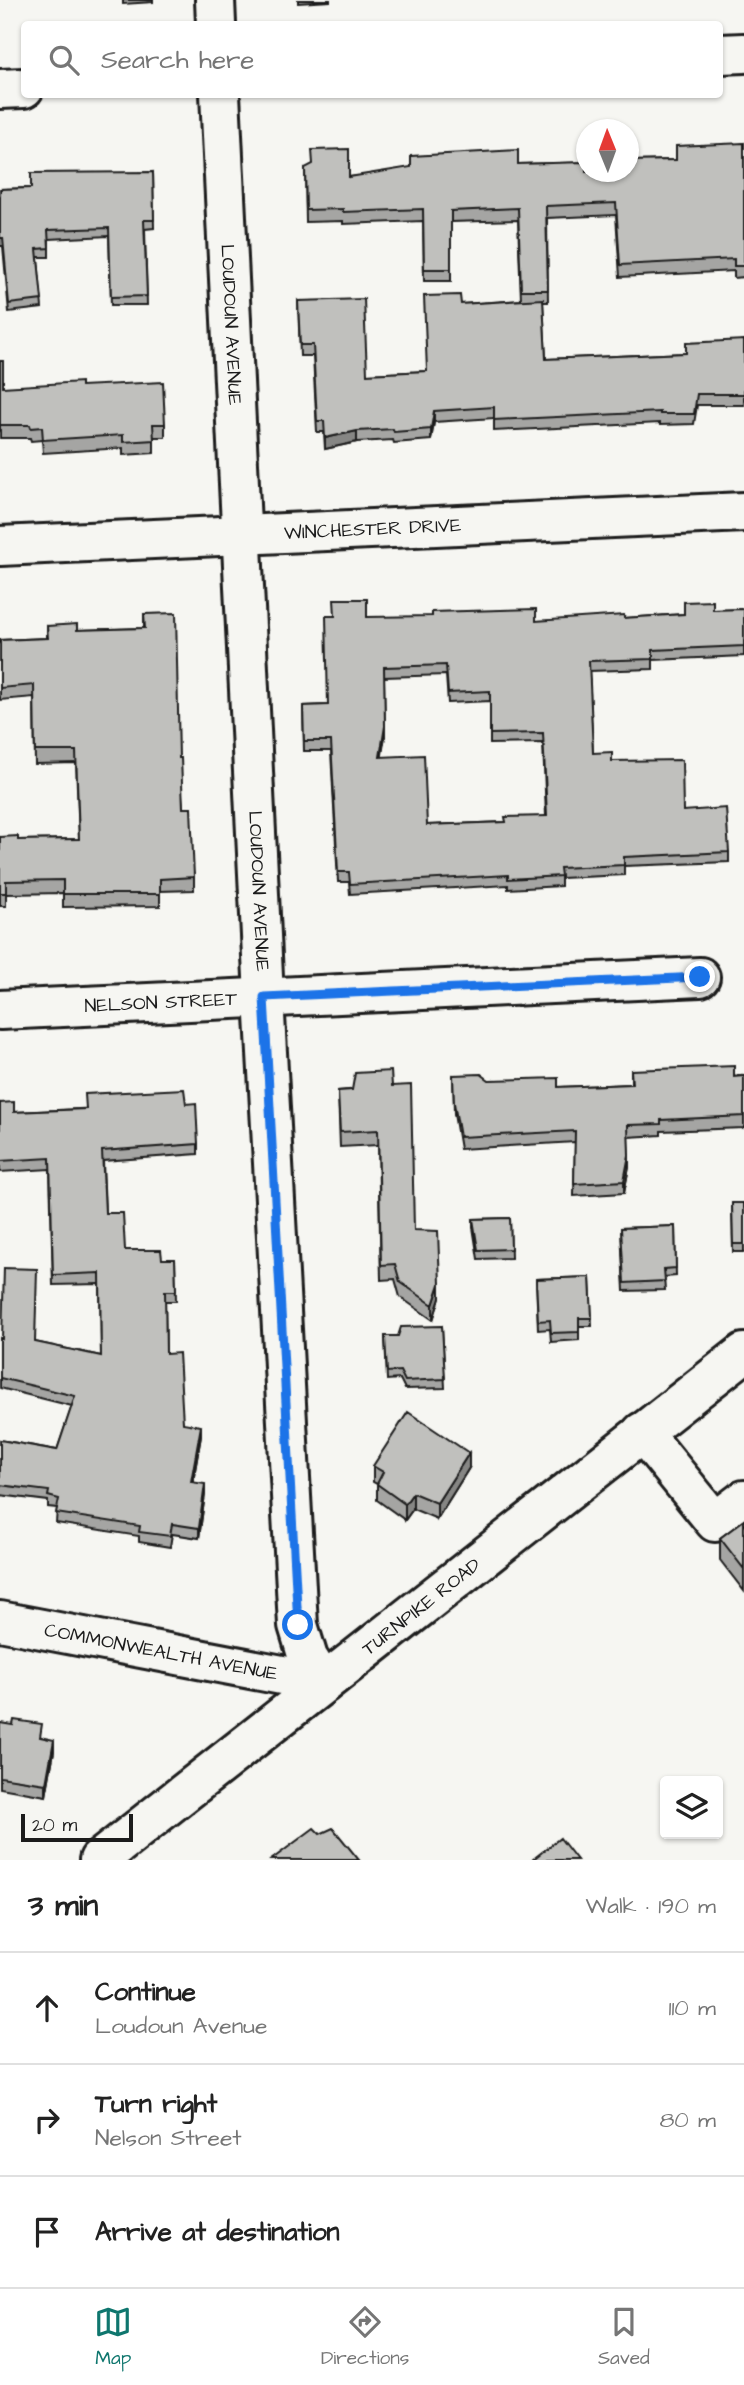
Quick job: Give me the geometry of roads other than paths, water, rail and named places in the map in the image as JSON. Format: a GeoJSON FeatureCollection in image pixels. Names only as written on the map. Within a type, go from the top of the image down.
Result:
{"type":"FeatureCollection","features":[{"type":"Feature","properties":{"kind":"street"},"geometry":{"type":"LineString","coordinates":[[215,0],[216,21]]}},
{"type":"Feature","properties":{"kind":"street"},"geometry":{"type":"LineString","coordinates":[[723,54],[744,53]]}},
{"type":"Feature","properties":{"kind":"street"},"geometry":{"type":"LineString","coordinates":[[0,89],[21,88]]}},
{"type":"Feature","properties":{"kind":"street","name":"LOUDOUN AVENUE"},"geometry":{"type":"LineString","coordinates":[[220,98],[298,1625],[308,1658],[324,1683]]}},
{"type":"Feature","properties":{"kind":"street","name":"WINCHESTER DRIVE"},"geometry":{"type":"LineString","coordinates":[[0,546],[744,512]]}},
{"type":"Feature","properties":{"kind":"street","name":"NELSON STREET"},"geometry":{"type":"LineString","coordinates":[[0,1010],[700,977]]}},
{"type":"Feature","properties":{"kind":"street","name":"TURNPIKE ROAD"},"geometry":{"type":"LineString","coordinates":[[99,1860],[642,1432],[740,1364]]}},
{"type":"Feature","properties":{"kind":"street"},"geometry":{"type":"LineString","coordinates":[[642,1432],[715,1521],[744,1500]]}},
{"type":"Feature","properties":{"kind":"street","name":"COMMONWEALTH AVENUE"},"geometry":{"type":"LineString","coordinates":[[0,1621],[324,1683]]}}]}
